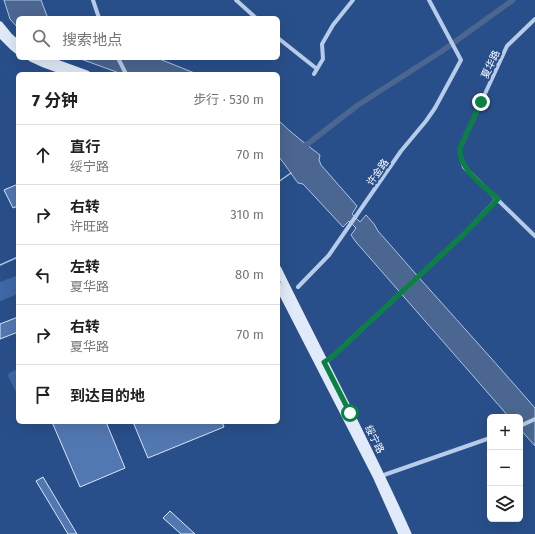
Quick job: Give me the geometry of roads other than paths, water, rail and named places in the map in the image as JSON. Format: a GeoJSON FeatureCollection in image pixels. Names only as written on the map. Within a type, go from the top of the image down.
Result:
{"type":"FeatureCollection","features":[{"type":"Feature","properties":{"kind":"main road"},"geometry":{"type":"LineString","coordinates":[[0,25],[4,36],[16,49]]}},
{"type":"Feature","properties":{"kind":"main road"},"geometry":{"type":"LineString","coordinates":[[4,36],[16,43]]}},
{"type":"Feature","properties":{"kind":"main road"},"geometry":{"type":"LineString","coordinates":[[35,60],[66,72]]}},
{"type":"Feature","properties":{"kind":"main road"},"geometry":{"type":"LineString","coordinates":[[48,60],[82,72]]}},
{"type":"Feature","properties":{"kind":"main road","name":"绥宁路"},"geometry":{"type":"LineString","coordinates":[[280,273],[321,364]]}},
{"type":"Feature","properties":{"kind":"main road","name":"绥宁路"},"geometry":{"type":"LineString","coordinates":[[280,289],[321,364],[408,534]]}},
{"type":"Feature","properties":{"kind":"main road","name":"绥宁路"},"geometry":{"type":"LineString","coordinates":[[379,477],[402,534]]}},
{"type":"Feature","properties":{"kind":"street"},"geometry":{"type":"LineString","coordinates":[[93,0],[98,16]]}},
{"type":"Feature","properties":{"kind":"street"},"geometry":{"type":"LineString","coordinates":[[236,0],[254,16]]}},
{"type":"Feature","properties":{"kind":"street"},"geometry":{"type":"LineString","coordinates":[[314,74],[323,59],[322,44],[333,25],[353,0]]}},
{"type":"Feature","properties":{"kind":"street","name":"许金路"},"geometry":{"type":"LineString","coordinates":[[298,287],[329,255],[401,151],[436,108],[461,60],[429,0]]}},
{"type":"Feature","properties":{"kind":"street","name":"夏华路"},"geometry":{"type":"LineString","coordinates":[[535,19],[507,46],[460,148],[460,154],[464,167],[535,236]]}},
{"type":"Feature","properties":{"kind":"street"},"geometry":{"type":"LineString","coordinates":[[280,40],[317,69]]}},
{"type":"Feature","properties":{"kind":"street"},"geometry":{"type":"LineString","coordinates":[[119,60],[125,72]]}},
{"type":"Feature","properties":{"kind":"street"},"geometry":{"type":"LineString","coordinates":[[321,364],[332,357],[465,233],[498,199]]}},
{"type":"Feature","properties":{"kind":"street"},"geometry":{"type":"LineString","coordinates":[[523,425],[535,419]]}},
{"type":"Feature","properties":{"kind":"street"},"geometry":{"type":"LineString","coordinates":[[379,477],[487,439]]}},
{"type":"Feature","properties":{"kind":"waterway"},"geometry":{"type":"LineString","coordinates":[[301,149],[358,105],[442,51],[513,0]]}},
{"type":"Feature","properties":{"kind":"waterway"},"geometry":{"type":"LineString","coordinates":[[280,181],[291,173]]}},
{"type":"Feature","properties":{"kind":"waterway"},"geometry":{"type":"LineString","coordinates":[[0,265],[16,258]]}}]}
